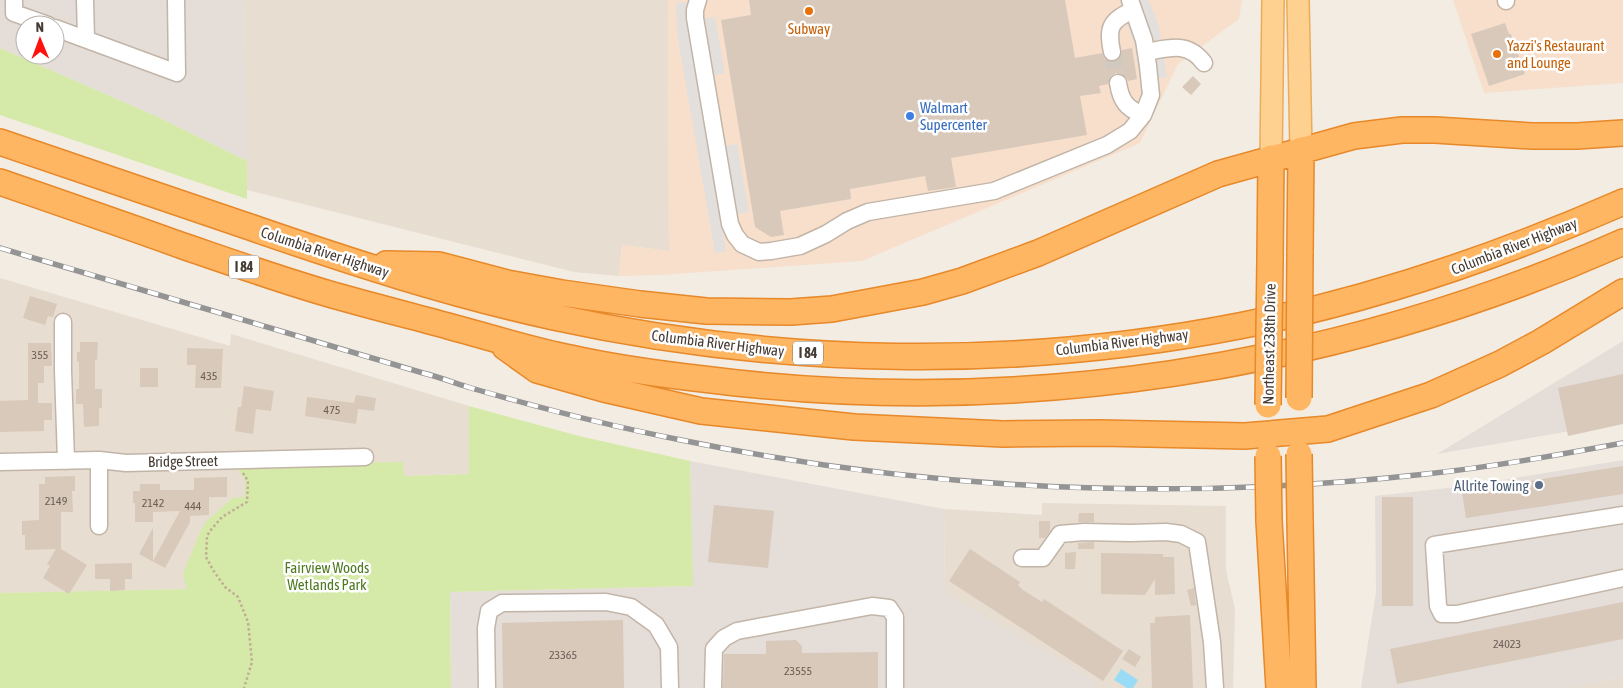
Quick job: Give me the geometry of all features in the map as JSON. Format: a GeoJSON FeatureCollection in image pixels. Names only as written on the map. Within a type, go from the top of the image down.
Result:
{"type":"FeatureCollection","features":[{"type":"Feature","properties":{"kind":"highway"},"geometry":{"type":"LineString","coordinates":[[353,263],[439,265],[507,283],[562,293],[706,311],[791,312],[832,309],[904,296],[962,281],[1038,253],[1218,174],[1354,136],[1402,130],[1435,130],[1532,136],[1623,133]]}},
{"type":"Feature","properties":{"kind":"highway","name":"Columbia River Highway"},"geometry":{"type":"LineString","coordinates":[[0,142],[353,263],[413,281],[551,317],[687,341],[793,352],[857,356],[949,356],[1072,350],[1146,341],[1240,326],[1319,308],[1385,290],[1474,262],[1526,243],[1623,202]]}},
{"type":"Feature","properties":{"kind":"highway","name":"Northeast 238th Drive"},"geometry":{"type":"LineString","coordinates":[[1301,150],[1299,443],[1304,688]]}},
{"type":"Feature","properties":{"kind":"highway","name":"Northeast 238th Drive"},"geometry":{"type":"LineString","coordinates":[[1271,158],[1268,405],[1269,521],[1279,688]]}},
{"type":"Feature","properties":{"kind":"highway","name":"I 84"},"geometry":{"type":"LineString","coordinates":[[0,182],[324,292],[569,358],[646,372],[784,388],[874,392],[964,393],[1055,388],[1204,369],[1316,347],[1408,322],[1450,308],[1522,283],[1623,242]]}},
{"type":"Feature","properties":{"kind":"highway"},"geometry":{"type":"LineString","coordinates":[[493,338],[537,370],[638,397],[701,411],[854,427],[1003,434],[1100,433],[1245,436],[1268,445],[1299,443],[1328,429],[1431,395],[1466,380],[1541,342],[1623,292]]}},
{"type":"Feature","properties":{"kind":"main road","name":"Northeast 238th Drive"},"geometry":{"type":"LineString","coordinates":[[1271,158],[1274,0]]}},
{"type":"Feature","properties":{"kind":"main road","name":"Northeast 238th Drive"},"geometry":{"type":"LineString","coordinates":[[1298,0],[1301,150]]}},
{"type":"Feature","properties":{"kind":"street"},"geometry":{"type":"LineString","coordinates":[[14,0],[14,13],[20,15]]}},
{"type":"Feature","properties":{"kind":"street"},"geometry":{"type":"LineString","coordinates":[[86,0],[86,39]]}},
{"type":"Feature","properties":{"kind":"street"},"geometry":{"type":"LineString","coordinates":[[65,32],[177,73],[176,0]]}},
{"type":"Feature","properties":{"kind":"street"},"geometry":{"type":"LineString","coordinates":[[698,0],[695,18],[730,224],[742,244],[759,252],[800,246],[868,212],[994,191],[1107,145],[1130,131],[1143,115],[1150,95],[1144,40],[1131,5],[1114,20],[1110,27],[1109,38],[1112,52]]}},
{"type":"Feature","properties":{"kind":"street"},"geometry":{"type":"LineString","coordinates":[[1146,52],[1178,48],[1187,49],[1198,55],[1204,63]]}},
{"type":"Feature","properties":{"kind":"street"},"geometry":{"type":"LineString","coordinates":[[1118,83],[1120,94],[1129,109],[1143,115]]}},
{"type":"Feature","properties":{"kind":"street"},"geometry":{"type":"LineString","coordinates":[[64,322],[63,371],[66,461]]}},
{"type":"Feature","properties":{"kind":"street","name":"Bridge Street"},"geometry":{"type":"LineString","coordinates":[[0,462],[99,460],[126,463],[365,457]]}},
{"type":"Feature","properties":{"kind":"street"},"geometry":{"type":"LineString","coordinates":[[99,460],[99,526]]}},
{"type":"Feature","properties":{"kind":"street"},"geometry":{"type":"LineString","coordinates":[[1623,515],[1434,545],[1438,606],[1442,614],[1456,614],[1623,578]]}},
{"type":"Feature","properties":{"kind":"street"},"geometry":{"type":"LineString","coordinates":[[1022,558],[1042,558],[1060,534],[1084,532],[1166,532],[1181,534],[1197,542],[1212,642],[1215,688]]}},
{"type":"Feature","properties":{"kind":"street"},"geometry":{"type":"LineString","coordinates":[[488,688],[486,628],[489,611],[502,603],[606,602],[631,607],[656,625],[669,647],[670,688]]}},
{"type":"Feature","properties":{"kind":"street"},"geometry":{"type":"LineString","coordinates":[[713,688],[714,649],[724,638],[737,631],[872,606],[882,606],[889,608],[894,617],[895,688]]}},
{"type":"Feature","properties":{"kind":"path"},"geometry":{"type":"LineString","coordinates":[[238,460],[248,481],[248,502],[222,516],[210,531],[206,557],[225,587],[238,597],[248,622],[252,662],[244,688]]}},
{"type":"Feature","properties":{"kind":"shaded area"},"geometry":{"type":"Polygon","coordinates":[[[0,0],[244,0],[247,161],[158,117],[39,65],[65,65],[65,15],[15,15],[15,55],[0,48],[0,0]]]}},
{"type":"Feature","properties":{"kind":"shaded area"},"geometry":{"type":"Polygon","coordinates":[[[244,0],[668,0],[669,251],[622,245],[619,276],[574,272],[247,190],[244,0]]]}},
{"type":"Feature","properties":{"kind":"shaded area"},"geometry":{"type":"Polygon","coordinates":[[[668,0],[1242,0],[1239,19],[1178,64],[1140,143],[862,261],[660,275],[619,276],[622,245],[669,251],[668,0]]]}},
{"type":"Feature","properties":{"kind":"shaded area"},"geometry":{"type":"Polygon","coordinates":[[[1120,0],[1149,0],[1159,27],[1167,77],[1140,81],[1135,47],[1120,0]]]}},
{"type":"Feature","properties":{"kind":"shaded area"},"geometry":{"type":"Polygon","coordinates":[[[1453,0],[1623,0],[1623,83],[1484,93],[1453,0]]]}},
{"type":"Feature","properties":{"kind":"shaded area"},"geometry":{"type":"Polygon","coordinates":[[[688,2],[689,21],[715,17],[725,73],[713,76],[725,146],[737,144],[749,212],[720,217],[726,251],[715,253],[677,34],[676,3],[688,2]]]}},
{"type":"Feature","properties":{"kind":"shaded area"},"geometry":{"type":"Polygon","coordinates":[[[0,278],[230,346],[231,334],[469,406],[469,474],[403,476],[403,463],[235,465],[245,480],[245,498],[232,498],[206,523],[200,532],[187,589],[0,593],[0,278]]]}},
{"type":"Feature","properties":{"kind":"shaded area"},"geometry":{"type":"Polygon","coordinates":[[[1623,341],[1623,422],[1437,454],[1623,341]]]}},
{"type":"Feature","properties":{"kind":"shaded area"},"geometry":{"type":"Polygon","coordinates":[[[1623,460],[1623,677],[1573,688],[1361,688],[1376,592],[1375,496],[1466,486],[1623,460]]]}},
{"type":"Feature","properties":{"kind":"shaded area"},"geometry":{"type":"Polygon","coordinates":[[[690,461],[944,509],[945,593],[1094,680],[1094,688],[451,688],[450,592],[692,586],[690,461]]]}},
{"type":"Feature","properties":{"kind":"shaded area"},"geometry":{"type":"Polygon","coordinates":[[[1042,503],[1226,506],[1226,570],[1235,609],[1233,688],[1094,688],[1094,680],[945,593],[944,509],[1042,515],[1042,503]]]}},
{"type":"Feature","properties":{"kind":"shaded area"},"geometry":{"type":"Polygon","coordinates":[[[1623,677],[1623,688],[1573,688],[1623,677]]]}},
{"type":"Feature","properties":{"kind":"green space"},"geometry":{"type":"Polygon","coordinates":[[[0,48],[15,55],[15,65],[39,65],[158,117],[247,161],[247,199],[0,115],[0,48]]]}},
{"type":"Feature","properties":{"kind":"green space","name":"Fairview Woods Wetlands Park"},"geometry":{"type":"Polygon","coordinates":[[[469,406],[579,436],[690,461],[693,586],[450,592],[451,688],[0,688],[0,593],[187,589],[183,574],[206,522],[232,498],[245,497],[245,480],[235,465],[403,462],[404,476],[469,474],[469,406]]]}},
{"type":"Feature","properties":{"kind":"water"},"geometry":{"type":"Polygon","coordinates":[[[1121,669],[1138,680],[1133,688],[1127,688],[1114,680],[1121,669]]]}},
{"type":"Feature","properties":{"kind":"building","name":"Walmart Supercenter"},"geometry":{"type":"Polygon","coordinates":[[[749,0],[1065,0],[1075,58],[1102,53],[1105,59],[1113,62],[1119,59],[1122,50],[1132,48],[1137,79],[1128,81],[1122,74],[1116,73],[1111,76],[1108,84],[1099,86],[1101,93],[1080,96],[1087,135],[951,158],[956,187],[928,191],[925,176],[850,189],[851,199],[780,211],[784,235],[771,237],[755,227],[721,20],[751,15],[749,0]]]}},
{"type":"Feature","properties":{"kind":"building","name":"Yazzi's Restaurant and Lounge"},"geometry":{"type":"Polygon","coordinates":[[[1505,23],[1509,34],[1511,34],[1525,74],[1489,86],[1471,34],[1505,23]]]}},
{"type":"Feature","properties":{"kind":"building"},"geometry":{"type":"Polygon","coordinates":[[[1193,76],[1201,84],[1191,95],[1182,87],[1193,76]]]}},
{"type":"Feature","properties":{"kind":"building"},"geometry":{"type":"Polygon","coordinates":[[[30,296],[57,304],[53,317],[48,316],[45,325],[23,318],[30,296]]]}},
{"type":"Feature","properties":{"kind":"building"},"geometry":{"type":"Polygon","coordinates":[[[80,342],[98,342],[97,360],[95,360],[95,389],[102,389],[102,408],[99,408],[99,426],[84,427],[83,404],[76,404],[76,389],[79,389],[77,352],[80,352],[80,342]]]}},
{"type":"Feature","properties":{"kind":"building"},"geometry":{"type":"Polygon","coordinates":[[[28,343],[51,343],[52,366],[44,366],[44,383],[38,383],[38,403],[52,403],[52,420],[44,420],[44,431],[0,432],[0,401],[28,400],[28,343]]]}},
{"type":"Feature","properties":{"kind":"building"},"geometry":{"type":"Polygon","coordinates":[[[187,348],[223,349],[221,388],[195,388],[196,365],[187,365],[187,348]]]}},
{"type":"Feature","properties":{"kind":"building"},"geometry":{"type":"Polygon","coordinates":[[[140,368],[158,368],[158,387],[140,387],[140,368]]]}},
{"type":"Feature","properties":{"kind":"building"},"geometry":{"type":"Polygon","coordinates":[[[1623,374],[1623,424],[1568,436],[1558,388],[1623,374]]]}},
{"type":"Feature","properties":{"kind":"building"},"geometry":{"type":"Polygon","coordinates":[[[244,386],[274,391],[271,411],[256,409],[253,434],[235,431],[238,407],[241,407],[244,386]]]}},
{"type":"Feature","properties":{"kind":"building"},"geometry":{"type":"Polygon","coordinates":[[[356,395],[376,398],[374,411],[358,409],[356,424],[305,416],[307,397],[354,403],[356,395]]]}},
{"type":"Feature","properties":{"kind":"building"},"geometry":{"type":"Polygon","coordinates":[[[1623,466],[1623,494],[1466,518],[1462,492],[1623,466]]]}},
{"type":"Feature","properties":{"kind":"building"},"geometry":{"type":"Polygon","coordinates":[[[75,476],[75,491],[72,491],[73,512],[61,512],[61,549],[87,565],[69,594],[43,578],[50,566],[47,564],[56,549],[25,550],[25,535],[22,535],[22,521],[39,520],[39,484],[45,484],[45,477],[75,476]]]}},
{"type":"Feature","properties":{"kind":"building"},"geometry":{"type":"Polygon","coordinates":[[[227,477],[227,497],[209,497],[209,515],[190,516],[190,522],[165,568],[139,554],[153,528],[153,561],[180,511],[153,512],[153,522],[135,522],[133,491],[140,491],[140,484],[160,484],[160,490],[194,490],[194,478],[227,477]]]}},
{"type":"Feature","properties":{"kind":"building"},"geometry":{"type":"Polygon","coordinates":[[[1382,497],[1413,497],[1413,606],[1382,606],[1382,497]]]}},
{"type":"Feature","properties":{"kind":"building"},"geometry":{"type":"Polygon","coordinates":[[[714,505],[774,511],[768,568],[708,562],[714,505]]]}},
{"type":"Feature","properties":{"kind":"building"},"geometry":{"type":"Polygon","coordinates":[[[1079,513],[1094,513],[1094,522],[1078,522],[1079,513]]]}},
{"type":"Feature","properties":{"kind":"building"},"geometry":{"type":"Polygon","coordinates":[[[1039,521],[1050,521],[1050,531],[1045,538],[1039,538],[1039,521]]]}},
{"type":"Feature","properties":{"kind":"building"},"geometry":{"type":"Polygon","coordinates":[[[1094,542],[1094,549],[1078,549],[1078,543],[1094,542]]]}},
{"type":"Feature","properties":{"kind":"building"},"geometry":{"type":"Polygon","coordinates":[[[970,549],[1020,582],[1018,585],[1023,590],[1042,602],[1044,599],[1123,651],[1103,681],[949,581],[970,549]]]}},
{"type":"Feature","properties":{"kind":"building"},"geometry":{"type":"Polygon","coordinates":[[[1076,552],[1075,569],[1065,569],[1065,553],[1076,552]]]}},
{"type":"Feature","properties":{"kind":"building"},"geometry":{"type":"Polygon","coordinates":[[[1101,553],[1163,554],[1163,557],[1174,557],[1175,594],[1155,595],[1155,579],[1145,595],[1101,594],[1101,553]]]}},
{"type":"Feature","properties":{"kind":"building"},"geometry":{"type":"Polygon","coordinates":[[[132,563],[132,579],[125,579],[125,590],[110,591],[110,579],[95,579],[95,564],[132,563]]]}},
{"type":"Feature","properties":{"kind":"building"},"geometry":{"type":"Polygon","coordinates":[[[1194,588],[1196,605],[1191,606],[1187,590],[1194,588]]]}},
{"type":"Feature","properties":{"kind":"building"},"geometry":{"type":"Polygon","coordinates":[[[1623,602],[1623,639],[1397,684],[1390,649],[1623,602]]]}},
{"type":"Feature","properties":{"kind":"building"},"geometry":{"type":"Polygon","coordinates":[[[1190,615],[1193,688],[1152,688],[1150,623],[1155,623],[1155,617],[1190,615]]]}},
{"type":"Feature","properties":{"kind":"building"},"geometry":{"type":"Polygon","coordinates":[[[623,620],[624,688],[503,688],[502,623],[623,620]]]}},
{"type":"Feature","properties":{"kind":"building"},"geometry":{"type":"Polygon","coordinates":[[[796,640],[802,646],[802,653],[878,652],[878,688],[723,688],[724,654],[766,654],[766,641],[796,640]]]}},
{"type":"Feature","properties":{"kind":"building"},"geometry":{"type":"Polygon","coordinates":[[[1129,649],[1141,657],[1135,667],[1122,659],[1129,649]]]}},
{"type":"Feature","properties":{"kind":"tunnel"},"geometry":{"type":"LineString","coordinates":[[1112,52],[1118,83]]}},
{"type":"Feature","properties":{"kind":"railway"},"geometry":{"type":"LineString","coordinates":[[0,248],[549,410],[681,440],[867,471],[959,481],[1052,487],[1238,488],[1332,483],[1426,474],[1525,460],[1623,443]]}},
{"type":"Feature","properties":{"kind":"place","name":"Subway"},"geometry":{"type":"Point","coordinates":[809,11]}},
{"type":"Feature","properties":{"kind":"place","name":"Yazzi's Restaurant and Lounge"},"geometry":{"type":"Point","coordinates":[1497,54]}},
{"type":"Feature","properties":{"kind":"place","name":"Walmart Supercenter"},"geometry":{"type":"Point","coordinates":[910,116]}},
{"type":"Feature","properties":{"kind":"place","name":"Allrite Towing"},"geometry":{"type":"Point","coordinates":[1539,485]}}]}
